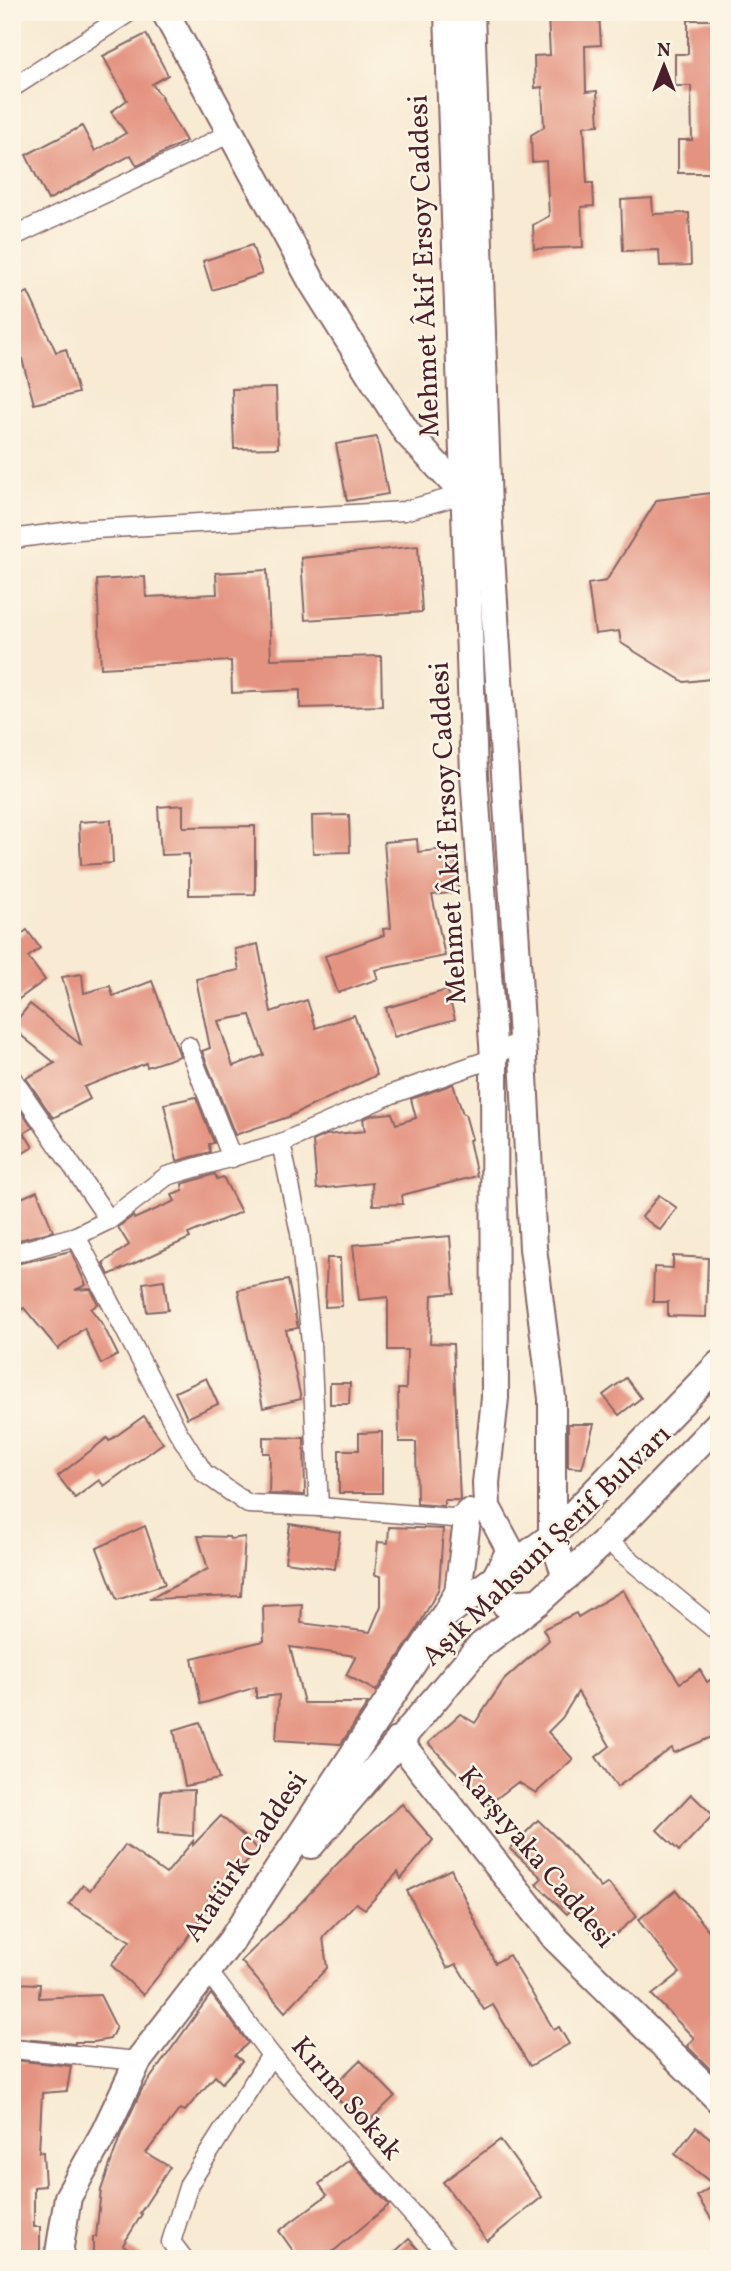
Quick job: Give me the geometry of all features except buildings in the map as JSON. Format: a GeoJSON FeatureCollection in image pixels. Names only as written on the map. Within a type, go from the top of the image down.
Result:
{"type":"FeatureCollection","features":[{"type":"Feature","properties":{"kind":"main road"},"geometry":{"type":"LineString","coordinates":[[165,12],[312,282],[407,433],[464,494]]}},
{"type":"Feature","properties":{"kind":"main road","name":"Mehmet Âkif Ersoy Caddesi"},"geometry":{"type":"LineString","coordinates":[[448,12],[474,775],[494,1058],[495,1398],[486,1483],[478,1510],[510,1550],[493,1582]]}},
{"type":"Feature","properties":{"kind":"main road","name":"Mehmet Âkif Ersoy Caddesi"},"geometry":{"type":"LineString","coordinates":[[471,12],[488,508],[533,1248],[552,1398],[552,1536],[566,1577]]}},
{"type":"Feature","properties":{"kind":"main road","name":"Aşık Mahsuni Şerif Bulvarı"},"geometry":{"type":"LineString","coordinates":[[552,1536],[719,1364]]}},
{"type":"Feature","properties":{"kind":"main road","name":"Aşık Mahsuni Şerif Bulvarı"},"geometry":{"type":"LineString","coordinates":[[231,1941],[479,1647],[538,1602],[606,1540],[719,1423]]}},
{"type":"Feature","properties":{"kind":"main road"},"geometry":{"type":"LineString","coordinates":[[444,1616],[458,1592],[478,1510]]}},
{"type":"Feature","properties":{"kind":"main road","name":"Atatürk Caddesi"},"geometry":{"type":"LineString","coordinates":[[58,2259],[68,2197],[105,2131],[138,2061],[231,1941],[444,1616],[552,1536]]}},
{"type":"Feature","properties":{"kind":"main road"},"geometry":{"type":"LineString","coordinates":[[493,1582],[505,1604],[538,1602]]}},
{"type":"Feature","properties":{"kind":"main road","name":"Karşıyaka Caddesi"},"geometry":{"type":"LineString","coordinates":[[398,1740],[555,1938],[719,2100]]}},
{"type":"Feature","properties":{"kind":"street"},"geometry":{"type":"LineString","coordinates":[[12,88],[130,12]]}},
{"type":"Feature","properties":{"kind":"street"},"geometry":{"type":"LineString","coordinates":[[12,237],[231,132]]}},
{"type":"Feature","properties":{"kind":"street"},"geometry":{"type":"LineString","coordinates":[[12,539],[78,530],[404,512],[464,494]]}},
{"type":"Feature","properties":{"kind":"street"},"geometry":{"type":"LineString","coordinates":[[12,1254],[76,1236],[109,1220],[167,1176],[281,1143],[392,1094],[494,1058],[522,1038]]}},
{"type":"Feature","properties":{"kind":"street"},"geometry":{"type":"LineString","coordinates":[[188,1046],[232,1158]]}},
{"type":"Feature","properties":{"kind":"street"},"geometry":{"type":"LineString","coordinates":[[12,1078],[109,1220]]}},
{"type":"Feature","properties":{"kind":"street"},"geometry":{"type":"LineString","coordinates":[[281,1143],[301,1246],[311,1343],[318,1507]]}},
{"type":"Feature","properties":{"kind":"street"},"geometry":{"type":"LineString","coordinates":[[76,1236],[178,1432],[204,1473],[248,1504],[452,1518],[478,1510]]}},
{"type":"Feature","properties":{"kind":"street"},"geometry":{"type":"LineString","coordinates":[[606,1540],[719,1633]]}},
{"type":"Feature","properties":{"kind":"street","name":"Kırım Sokak"},"geometry":{"type":"LineString","coordinates":[[207,1970],[271,2054],[452,2259]]}},
{"type":"Feature","properties":{"kind":"street"},"geometry":{"type":"LineString","coordinates":[[12,2049],[138,2061]]}},
{"type":"Feature","properties":{"kind":"street"},"geometry":{"type":"LineString","coordinates":[[184,2259],[171,2242],[189,2185],[271,2054]]}}]}
